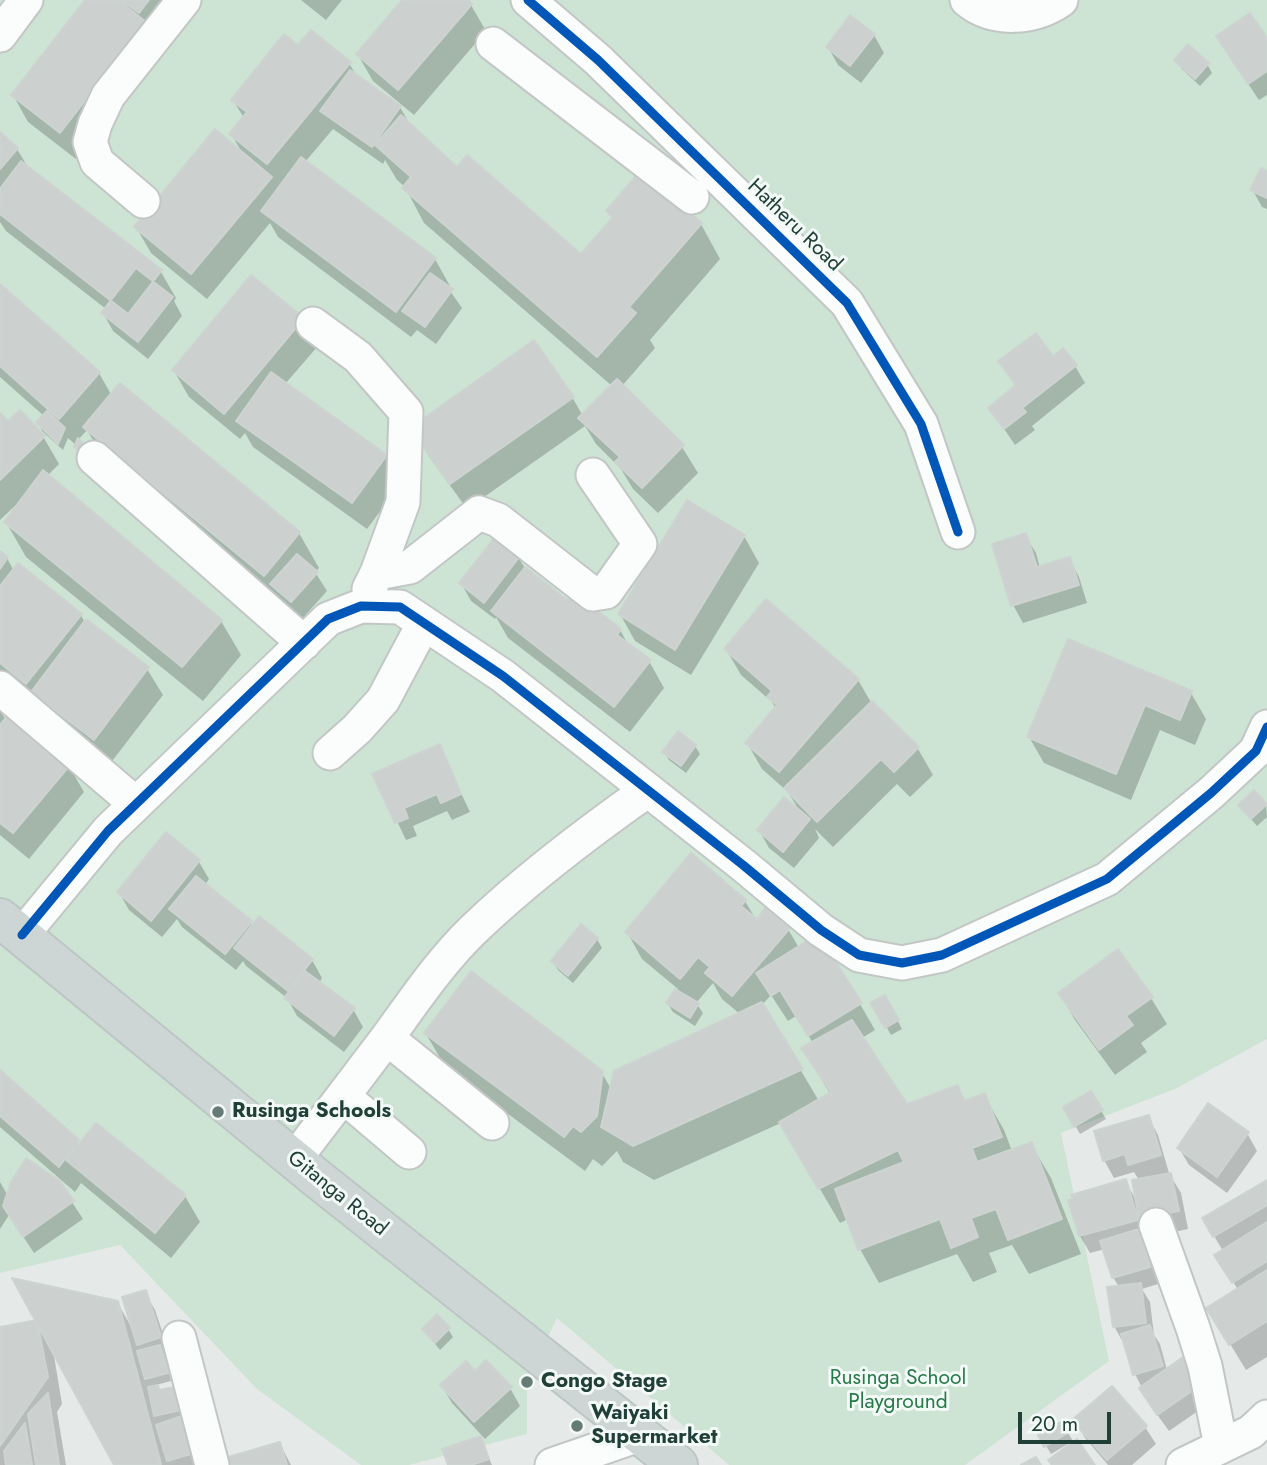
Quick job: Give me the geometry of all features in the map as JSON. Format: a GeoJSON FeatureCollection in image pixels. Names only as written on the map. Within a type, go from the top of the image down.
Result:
{"type":"FeatureCollection","features":[{"type":"Feature","properties":{"kind":"main road","name":"Gitanga Road"},"geometry":{"type":"LineString","coordinates":[[11,926],[294,1160],[678,1465]]}},
{"type":"Feature","properties":{"kind":"street"},"geometry":{"type":"LineString","coordinates":[[0,35],[26,0]]}},
{"type":"Feature","properties":{"kind":"street"},"geometry":{"type":"LineString","coordinates":[[143,201],[97,162],[90,142],[108,96],[184,0]]}},
{"type":"Feature","properties":{"kind":"street","name":"Hatheru Road"},"geometry":{"type":"LineString","coordinates":[[528,0],[598,60],[847,303],[921,424],[958,532]]}},
{"type":"Feature","properties":{"kind":"street"},"geometry":{"type":"LineString","coordinates":[[967,0],[974,6],[1006,17],[1054,5],[1061,0]]}},
{"type":"Feature","properties":{"kind":"street"},"geometry":{"type":"LineString","coordinates":[[493,44],[692,197]]}},
{"type":"Feature","properties":{"kind":"street"},"geometry":{"type":"LineString","coordinates":[[570,102],[598,60]]}},
{"type":"Feature","properties":{"kind":"street"},"geometry":{"type":"LineString","coordinates":[[313,324],[358,357],[406,412],[403,502],[377,573],[361,606]]}},
{"type":"Feature","properties":{"kind":"street"},"geometry":{"type":"LineString","coordinates":[[94,458],[304,643]]}},
{"type":"Feature","properties":{"kind":"street"},"geometry":{"type":"LineString","coordinates":[[377,573],[410,567],[479,513],[498,520],[593,594],[606,592],[640,544],[593,475]]}},
{"type":"Feature","properties":{"kind":"street"},"geometry":{"type":"LineString","coordinates":[[11,926],[328,619],[361,606],[400,607],[503,676],[830,936],[859,956],[902,964],[942,955],[1107,879],[1211,793],[1256,751],[1267,727]]}},
{"type":"Feature","properties":{"kind":"street"},"geometry":{"type":"LineString","coordinates":[[330,753],[357,729],[383,700],[424,623]]}},
{"type":"Feature","properties":{"kind":"street"},"geometry":{"type":"LineString","coordinates":[[0,688],[136,804]]}},
{"type":"Feature","properties":{"kind":"street"},"geometry":{"type":"LineString","coordinates":[[294,1160],[439,967],[473,930],[580,837],[648,790]]}},
{"type":"Feature","properties":{"kind":"street"},"geometry":{"type":"LineString","coordinates":[[387,1038],[492,1123]]}},
{"type":"Feature","properties":{"kind":"street"},"geometry":{"type":"LineString","coordinates":[[343,1096],[409,1152]]}},
{"type":"Feature","properties":{"kind":"street"},"geometry":{"type":"LineString","coordinates":[[1156,1225],[1205,1366],[1221,1446]]}},
{"type":"Feature","properties":{"kind":"street"},"geometry":{"type":"LineString","coordinates":[[179,1338],[212,1465]]}},
{"type":"Feature","properties":{"kind":"street"},"geometry":{"type":"LineString","coordinates":[[1183,1465],[1251,1432],[1267,1417]]}},
{"type":"Feature","properties":{"kind":"street"},"geometry":{"type":"LineString","coordinates":[[552,1465],[639,1435]]}},
{"type":"Feature","properties":{"kind":"green space","name":"Rusinga School Playground"},"geometry":{"type":"Polygon","coordinates":[[[0,0],[1267,0],[1267,1039],[1175,1089],[1061,1133],[1109,1361],[965,1465],[729,1465],[557,1318],[527,1382],[527,1434],[409,1465],[361,1465],[257,1389],[120,1245],[0,1273],[0,0]]]}},
{"type":"Feature","properties":{"kind":"building"},"geometry":{"type":"Polygon","coordinates":[[[85,0],[118,0],[146,22],[60,133],[11,95],[85,0]]]}},
{"type":"Feature","properties":{"kind":"building"},"geometry":{"type":"Polygon","coordinates":[[[121,0],[149,0],[139,13],[121,0]]]}},
{"type":"Feature","properties":{"kind":"building"},"geometry":{"type":"Polygon","coordinates":[[[402,0],[468,0],[472,4],[398,90],[356,54],[402,0]]]}},
{"type":"Feature","properties":{"kind":"building"},"geometry":{"type":"Polygon","coordinates":[[[1250,13],[1267,38],[1267,71],[1248,84],[1216,36],[1250,13]]]}},
{"type":"Feature","properties":{"kind":"building"},"geometry":{"type":"Polygon","coordinates":[[[850,15],[875,34],[850,66],[826,47],[850,15]]]}},
{"type":"Feature","properties":{"kind":"building"},"geometry":{"type":"Polygon","coordinates":[[[311,30],[351,62],[267,164],[229,134],[247,112],[231,100],[284,34],[298,45],[311,30]]]}},
{"type":"Feature","properties":{"kind":"building"},"geometry":{"type":"Polygon","coordinates":[[[1188,44],[1209,63],[1195,79],[1174,60],[1188,44]]]}},
{"type":"Feature","properties":{"kind":"building"},"geometry":{"type":"Polygon","coordinates":[[[350,70],[401,106],[372,147],[320,111],[350,70]]]}},
{"type":"Feature","properties":{"kind":"building"},"geometry":{"type":"Polygon","coordinates":[[[401,115],[457,167],[467,155],[581,254],[613,217],[606,211],[636,176],[652,189],[657,184],[702,223],[629,307],[636,313],[597,357],[402,188],[411,177],[375,145],[401,115]]]}},
{"type":"Feature","properties":{"kind":"building"},"geometry":{"type":"Polygon","coordinates":[[[215,129],[272,177],[191,274],[134,227],[215,129]]]}},
{"type":"Feature","properties":{"kind":"building"},"geometry":{"type":"Polygon","coordinates":[[[0,132],[18,148],[0,169],[0,132]]]}},
{"type":"Feature","properties":{"kind":"building"},"geometry":{"type":"Polygon","coordinates":[[[301,157],[436,258],[396,312],[261,211],[301,157]]]}},
{"type":"Feature","properties":{"kind":"building"},"geometry":{"type":"Polygon","coordinates":[[[21,161],[162,270],[128,314],[0,214],[0,189],[21,161]]]}},
{"type":"Feature","properties":{"kind":"building"},"geometry":{"type":"Polygon","coordinates":[[[1261,168],[1267,171],[1267,198],[1250,190],[1261,168]]]}},
{"type":"Feature","properties":{"kind":"building"},"geometry":{"type":"Polygon","coordinates":[[[136,268],[173,297],[138,342],[101,313],[136,268]]]}},
{"type":"Feature","properties":{"kind":"building"},"geometry":{"type":"Polygon","coordinates":[[[430,273],[453,289],[425,327],[402,311],[430,273]]]}},
{"type":"Feature","properties":{"kind":"building"},"geometry":{"type":"Polygon","coordinates":[[[251,275],[304,318],[224,414],[172,370],[251,275]]]}},
{"type":"Feature","properties":{"kind":"building"},"geometry":{"type":"Polygon","coordinates":[[[0,284],[100,372],[59,419],[0,366],[0,284]]]}},
{"type":"Feature","properties":{"kind":"building"},"geometry":{"type":"Polygon","coordinates":[[[1036,333],[1053,356],[1063,348],[1077,365],[1022,408],[1026,412],[1004,429],[988,408],[1016,385],[998,361],[1036,333]]]}},
{"type":"Feature","properties":{"kind":"building"},"geometry":{"type":"Polygon","coordinates":[[[534,340],[574,397],[450,484],[410,428],[534,340]]]}},
{"type":"Feature","properties":{"kind":"building"},"geometry":{"type":"Polygon","coordinates":[[[271,372],[387,455],[352,503],[236,421],[271,372]]]}},
{"type":"Feature","properties":{"kind":"building"},"geometry":{"type":"Polygon","coordinates":[[[617,379],[684,445],[642,488],[615,462],[620,457],[578,418],[617,379]]]}},
{"type":"Feature","properties":{"kind":"building"},"geometry":{"type":"Polygon","coordinates":[[[120,383],[300,532],[264,576],[83,427],[120,383]]]}},
{"type":"Feature","properties":{"kind":"building"},"geometry":{"type":"Polygon","coordinates":[[[20,410],[45,436],[0,480],[0,413],[8,421],[20,410]]]}},
{"type":"Feature","properties":{"kind":"building"},"geometry":{"type":"Polygon","coordinates":[[[47,411],[65,428],[58,444],[36,422],[47,411]]]}},
{"type":"Feature","properties":{"kind":"building"},"geometry":{"type":"Polygon","coordinates":[[[78,438],[85,446],[82,452],[74,447],[78,438]]]}},
{"type":"Feature","properties":{"kind":"building"},"geometry":{"type":"Polygon","coordinates":[[[43,470],[222,620],[182,667],[4,522],[43,470]]]}},
{"type":"Feature","properties":{"kind":"building"},"geometry":{"type":"Polygon","coordinates":[[[687,500],[745,535],[675,650],[618,614],[687,500]]]}},
{"type":"Feature","properties":{"kind":"building"},"geometry":{"type":"Polygon","coordinates":[[[1026,533],[1037,567],[1070,557],[1079,585],[1011,606],[992,544],[1026,533]]]}},
{"type":"Feature","properties":{"kind":"building"},"geometry":{"type":"Polygon","coordinates":[[[495,537],[520,556],[484,603],[459,583],[495,537]]]}},
{"type":"Feature","properties":{"kind":"building"},"geometry":{"type":"Polygon","coordinates":[[[0,551],[8,557],[0,569],[0,551]]]}},
{"type":"Feature","properties":{"kind":"building"},"geometry":{"type":"Polygon","coordinates":[[[297,554],[318,572],[291,602],[270,584],[297,554]]]}},
{"type":"Feature","properties":{"kind":"building"},"geometry":{"type":"Polygon","coordinates":[[[18,563],[82,614],[26,684],[0,663],[0,586],[18,563]]]}},
{"type":"Feature","properties":{"kind":"building"},"geometry":{"type":"Polygon","coordinates":[[[525,567],[567,600],[573,592],[621,629],[617,635],[651,660],[614,707],[491,611],[525,567]]]}},
{"type":"Feature","properties":{"kind":"building"},"geometry":{"type":"Polygon","coordinates":[[[766,599],[859,679],[779,772],[745,743],[777,705],[767,697],[772,691],[724,649],[766,599]]]}},
{"type":"Feature","properties":{"kind":"building"},"geometry":{"type":"Polygon","coordinates":[[[86,619],[149,667],[94,740],[31,692],[86,619]]]}},
{"type":"Feature","properties":{"kind":"building"},"geometry":{"type":"Polygon","coordinates":[[[1068,639],[1192,691],[1180,720],[1145,705],[1116,774],[1027,737],[1068,639]]]}},
{"type":"Feature","properties":{"kind":"building"},"geometry":{"type":"Polygon","coordinates":[[[872,701],[919,747],[894,772],[881,759],[817,822],[784,788],[872,701]]]}},
{"type":"Feature","properties":{"kind":"building"},"geometry":{"type":"Polygon","coordinates":[[[9,714],[70,765],[13,833],[0,823],[0,725],[9,714]]]}},
{"type":"Feature","properties":{"kind":"building"},"geometry":{"type":"Polygon","coordinates":[[[678,731],[696,745],[681,766],[662,752],[678,731]]]}},
{"type":"Feature","properties":{"kind":"building"},"geometry":{"type":"Polygon","coordinates":[[[440,744],[461,794],[441,803],[437,794],[404,808],[408,818],[395,823],[372,774],[440,744]]]}},
{"type":"Feature","properties":{"kind":"building"},"geometry":{"type":"Polygon","coordinates":[[[1254,790],[1267,804],[1251,819],[1238,805],[1254,790]]]}},
{"type":"Feature","properties":{"kind":"building"},"geometry":{"type":"Polygon","coordinates":[[[784,797],[810,819],[783,852],[757,830],[784,797]]]}},
{"type":"Feature","properties":{"kind":"building"},"geometry":{"type":"Polygon","coordinates":[[[166,832],[200,860],[151,921],[117,892],[166,832]]]}},
{"type":"Feature","properties":{"kind":"building"},"geometry":{"type":"Polygon","coordinates":[[[691,853],[746,900],[741,906],[757,919],[765,908],[790,928],[732,996],[705,973],[710,967],[698,957],[680,979],[625,932],[691,853]]]}},
{"type":"Feature","properties":{"kind":"building"},"geometry":{"type":"Polygon","coordinates":[[[196,876],[252,921],[225,954],[169,909],[196,876]]]}},
{"type":"Feature","properties":{"kind":"building"},"geometry":{"type":"Polygon","coordinates":[[[259,916],[313,959],[288,991],[234,948],[259,916]]]}},
{"type":"Feature","properties":{"kind":"building"},"geometry":{"type":"Polygon","coordinates":[[[581,924],[598,938],[568,976],[551,961],[581,924]]]}},
{"type":"Feature","properties":{"kind":"building"},"geometry":{"type":"Polygon","coordinates":[[[818,934],[862,1003],[808,1036],[780,990],[771,996],[756,973],[818,934]]]}},
{"type":"Feature","properties":{"kind":"building"},"geometry":{"type":"Polygon","coordinates":[[[1118,949],[1153,997],[1126,1016],[1133,1025],[1099,1050],[1058,993],[1118,949]]]}},
{"type":"Feature","properties":{"kind":"building"},"geometry":{"type":"Polygon","coordinates":[[[305,971],[355,1008],[334,1036],[284,998],[305,971]]]}},
{"type":"Feature","properties":{"kind":"building"},"geometry":{"type":"Polygon","coordinates":[[[471,971],[603,1071],[597,1116],[581,1132],[573,1126],[564,1137],[424,1033],[471,971]]]}},
{"type":"Feature","properties":{"kind":"building"},"geometry":{"type":"Polygon","coordinates":[[[675,989],[699,1003],[690,1018],[666,1003],[675,989]]]}},
{"type":"Feature","properties":{"kind":"building"},"geometry":{"type":"Polygon","coordinates":[[[885,995],[899,1020],[885,1028],[870,1003],[885,995]]]}},
{"type":"Feature","properties":{"kind":"building"},"geometry":{"type":"Polygon","coordinates":[[[762,1002],[803,1069],[633,1146],[601,1127],[614,1071],[762,1002]]]}},
{"type":"Feature","properties":{"kind":"building"},"geometry":{"type":"Polygon","coordinates":[[[852,1020],[907,1104],[958,1085],[964,1101],[985,1093],[1002,1137],[972,1148],[977,1162],[1032,1142],[1062,1219],[1008,1240],[996,1209],[971,1218],[978,1237],[951,1248],[940,1219],[858,1250],[835,1189],[904,1162],[898,1150],[818,1189],[779,1122],[831,1092],[801,1048],[852,1020]]]}},
{"type":"Feature","properties":{"kind":"building"},"geometry":{"type":"Polygon","coordinates":[[[0,1070],[79,1140],[59,1167],[0,1116],[0,1070]]]}},
{"type":"Feature","properties":{"kind":"building"},"geometry":{"type":"Polygon","coordinates":[[[1091,1091],[1103,1110],[1074,1127],[1063,1107],[1091,1091]]]}},
{"type":"Feature","properties":{"kind":"building"},"geometry":{"type":"Polygon","coordinates":[[[1208,1103],[1249,1132],[1217,1177],[1177,1148],[1208,1103]]]}},
{"type":"Feature","properties":{"kind":"building"},"geometry":{"type":"Polygon","coordinates":[[[1149,1115],[1161,1155],[1128,1165],[1125,1154],[1103,1161],[1094,1131],[1149,1115]]]}},
{"type":"Feature","properties":{"kind":"building"},"geometry":{"type":"Polygon","coordinates":[[[96,1123],[186,1195],[155,1233],[66,1160],[96,1123]]]}},
{"type":"Feature","properties":{"kind":"building"},"geometry":{"type":"Polygon","coordinates":[[[26,1158],[60,1181],[74,1201],[23,1237],[3,1206],[11,1182],[26,1158]]]}},
{"type":"Feature","properties":{"kind":"building"},"geometry":{"type":"Polygon","coordinates":[[[1171,1173],[1179,1211],[1139,1219],[1132,1180],[1171,1173]]]}},
{"type":"Feature","properties":{"kind":"building"},"geometry":{"type":"Polygon","coordinates":[[[1126,1179],[1138,1220],[1079,1236],[1068,1200],[1073,1199],[1071,1195],[1126,1179]]]}},
{"type":"Feature","properties":{"kind":"building"},"geometry":{"type":"Polygon","coordinates":[[[1267,1180],[1267,1205],[1213,1237],[1202,1218],[1267,1180]]]}},
{"type":"Feature","properties":{"kind":"building"},"geometry":{"type":"Polygon","coordinates":[[[1267,1222],[1267,1261],[1232,1283],[1214,1255],[1267,1222]]]}},
{"type":"Feature","properties":{"kind":"building"},"geometry":{"type":"Polygon","coordinates":[[[1139,1229],[1150,1267],[1112,1278],[1100,1241],[1139,1229]]]}},
{"type":"Feature","properties":{"kind":"building"},"geometry":{"type":"Polygon","coordinates":[[[1267,1270],[1267,1321],[1229,1345],[1206,1308],[1267,1270]]]}},
{"type":"Feature","properties":{"kind":"building"},"geometry":{"type":"Polygon","coordinates":[[[12,1278],[118,1301],[161,1464],[114,1465],[12,1278]]]}},
{"type":"Feature","properties":{"kind":"building"},"geometry":{"type":"Polygon","coordinates":[[[1141,1283],[1146,1323],[1113,1327],[1107,1287],[1141,1283]]]}},
{"type":"Feature","properties":{"kind":"building"},"geometry":{"type":"Polygon","coordinates":[[[146,1290],[161,1337],[137,1345],[122,1297],[146,1290]]]}},
{"type":"Feature","properties":{"kind":"building"},"geometry":{"type":"Polygon","coordinates":[[[437,1314],[450,1328],[435,1343],[422,1329],[437,1314]]]}},
{"type":"Feature","properties":{"kind":"building"},"geometry":{"type":"Polygon","coordinates":[[[37,1320],[48,1377],[0,1446],[0,1327],[37,1320]]]}},
{"type":"Feature","properties":{"kind":"building"},"geometry":{"type":"Polygon","coordinates":[[[1150,1325],[1163,1366],[1133,1375],[1121,1334],[1150,1325]]]}},
{"type":"Feature","properties":{"kind":"building"},"geometry":{"type":"Polygon","coordinates":[[[160,1345],[168,1373],[145,1379],[137,1351],[160,1345]]]}},
{"type":"Feature","properties":{"kind":"building"},"geometry":{"type":"Polygon","coordinates":[[[1183,1357],[1202,1384],[1157,1415],[1139,1388],[1183,1357]]]}},
{"type":"Feature","properties":{"kind":"building"},"geometry":{"type":"Polygon","coordinates":[[[486,1360],[512,1387],[474,1422],[440,1385],[466,1361],[475,1371],[486,1360]]]}},
{"type":"Feature","properties":{"kind":"building"},"geometry":{"type":"Polygon","coordinates":[[[158,1385],[159,1390],[175,1387],[181,1410],[154,1416],[148,1387],[158,1385]]]}},
{"type":"Feature","properties":{"kind":"building"},"geometry":{"type":"Polygon","coordinates":[[[1112,1386],[1147,1426],[1107,1460],[1072,1420],[1112,1386]]]}},
{"type":"Feature","properties":{"kind":"building"},"geometry":{"type":"Polygon","coordinates":[[[48,1393],[59,1465],[36,1465],[28,1414],[48,1393]]]}},
{"type":"Feature","properties":{"kind":"building"},"geometry":{"type":"Polygon","coordinates":[[[182,1416],[194,1453],[167,1461],[156,1425],[182,1416]]]}},
{"type":"Feature","properties":{"kind":"building"},"geometry":{"type":"Polygon","coordinates":[[[1063,1421],[1069,1432],[1044,1447],[1038,1435],[1063,1421]]]}},
{"type":"Feature","properties":{"kind":"building"},"geometry":{"type":"Polygon","coordinates":[[[25,1423],[32,1465],[6,1465],[4,1451],[25,1423]]]}},
{"type":"Feature","properties":{"kind":"building"},"geometry":{"type":"Polygon","coordinates":[[[481,1436],[489,1459],[471,1465],[448,1465],[442,1449],[481,1436]]]}},
{"type":"Feature","properties":{"kind":"building"},"geometry":{"type":"Polygon","coordinates":[[[1077,1439],[1095,1465],[1052,1465],[1048,1460],[1077,1439]]]}},
{"type":"Feature","properties":{"kind":"building"},"geometry":{"type":"Polygon","coordinates":[[[280,1442],[287,1465],[212,1465],[211,1462],[280,1442]]]}},
{"type":"Feature","properties":{"kind":"building"},"geometry":{"type":"Polygon","coordinates":[[[1036,1457],[1041,1465],[1021,1465],[1036,1457]]]}},
{"type":"Feature","properties":{"kind":"cycle path"},"geometry":{"type":"LineString","coordinates":[[528,0],[598,60],[847,303],[921,424],[958,532]]}},
{"type":"Feature","properties":{"kind":"cycle path"},"geometry":{"type":"LineString","coordinates":[[22,935],[108,831],[328,619],[361,606],[400,607],[503,676],[743,865],[821,930],[859,955],[902,963],[942,955],[1107,879],[1211,793],[1256,751],[1267,727]]}},
{"type":"Feature","properties":{"kind":"place","name":"Rusinga Schools"},"geometry":{"type":"Point","coordinates":[218,1112]}},
{"type":"Feature","properties":{"kind":"place","name":"Congo Stage"},"geometry":{"type":"Point","coordinates":[527,1382]}},
{"type":"Feature","properties":{"kind":"place","name":"Waiyaki Supermarket"},"geometry":{"type":"Point","coordinates":[577,1426]}}]}
